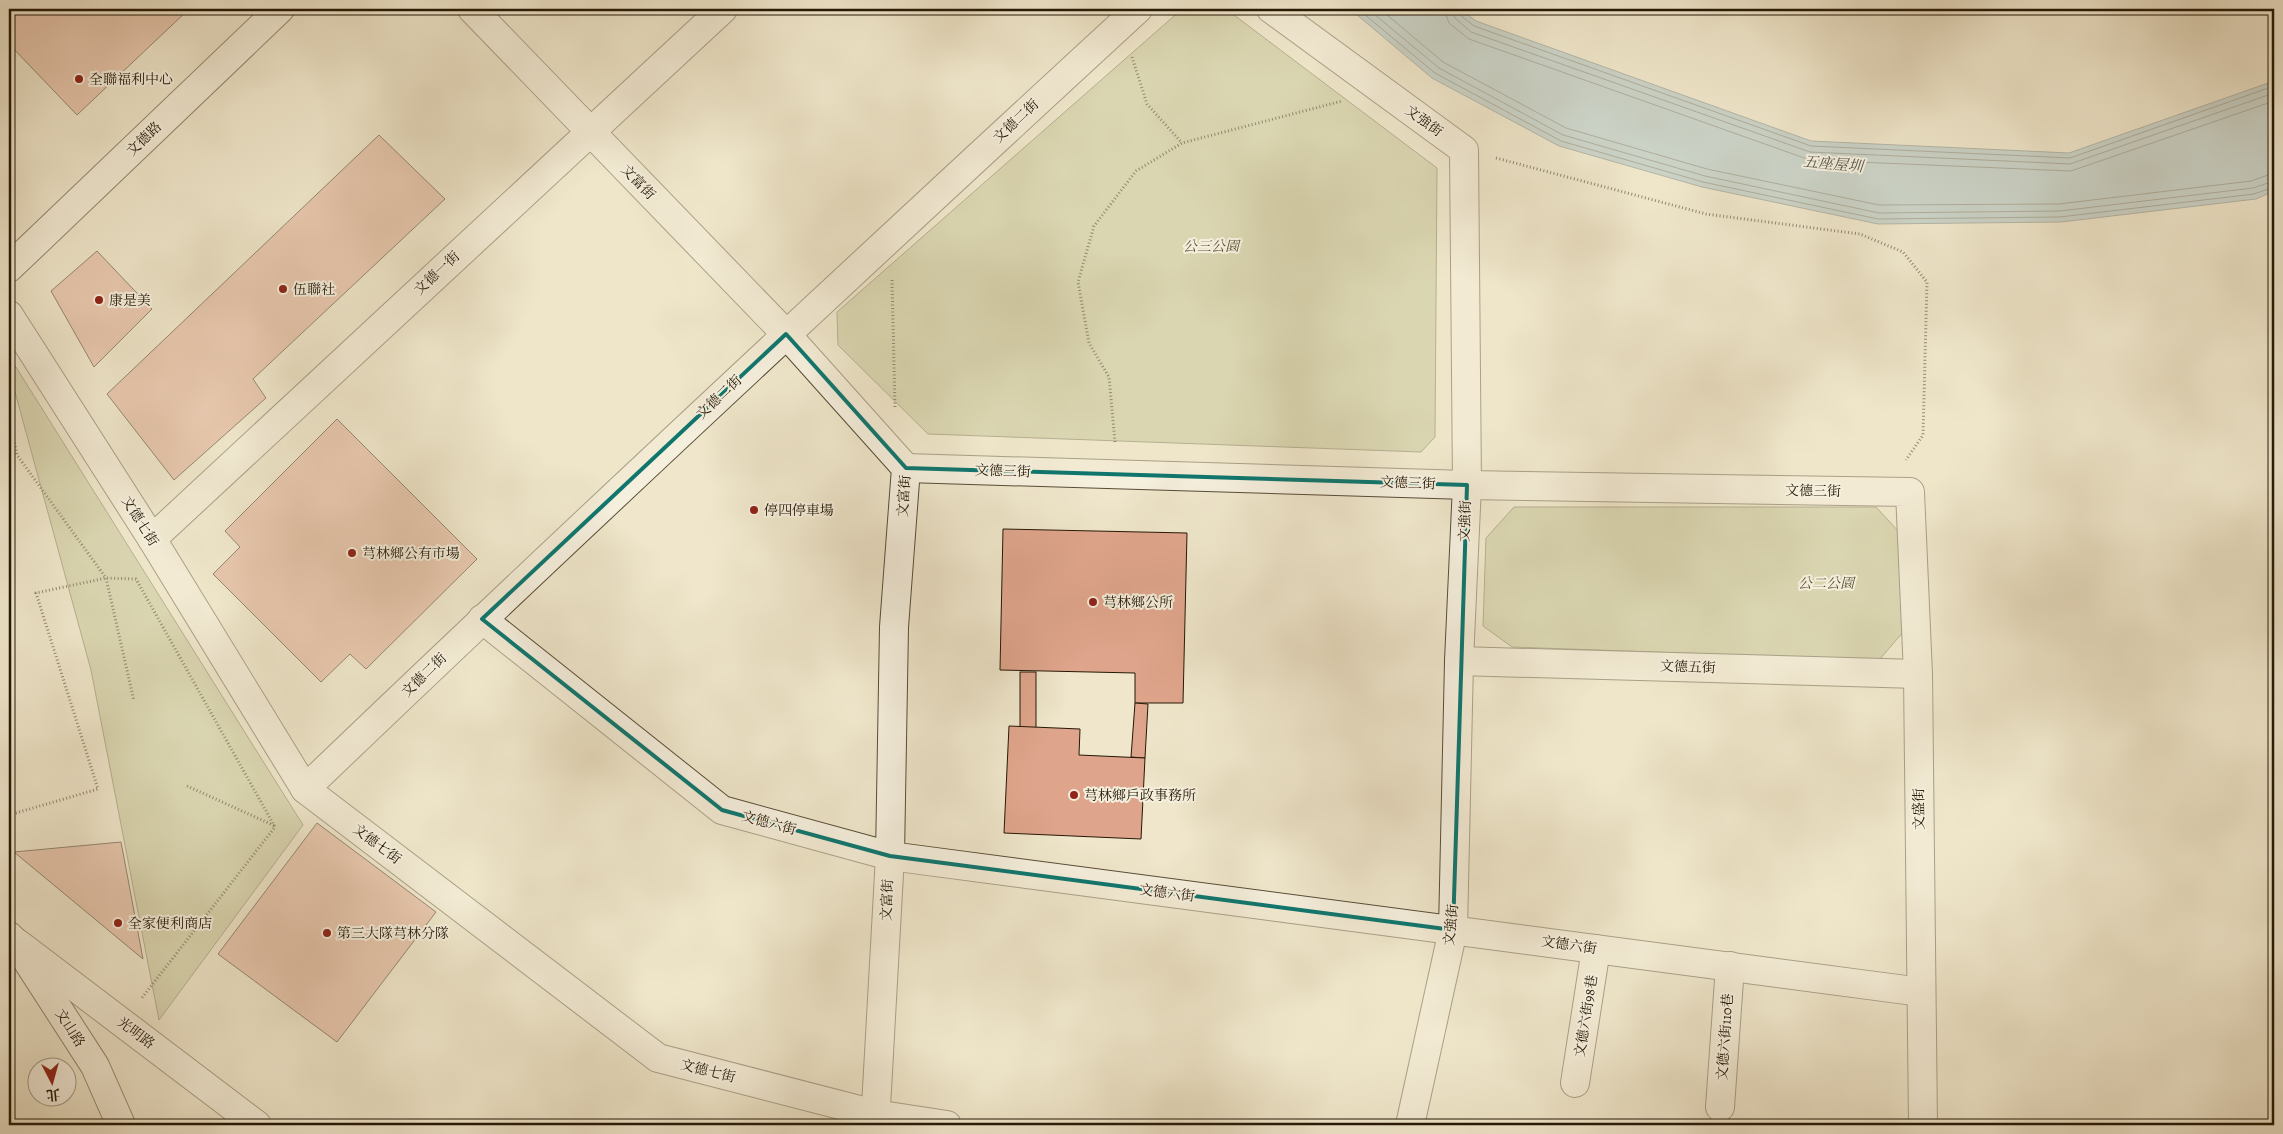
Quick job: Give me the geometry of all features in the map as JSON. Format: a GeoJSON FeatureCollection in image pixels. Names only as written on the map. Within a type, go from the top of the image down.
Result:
{"type":"FeatureCollection","features":[{"type":"Feature","properties":{"kind":"street","name":"文德路"},"geometry":{"type":"LineString","coordinates":[[9,268],[280,9]]}},
{"type":"Feature","properties":{"kind":"street","name":"文富街"},"geometry":{"type":"LineString","coordinates":[[472,9],[786,334],[906,468],[894,627],[890,856],[875,1119]]}},
{"type":"Feature","properties":{"kind":"street","name":"文德一街"},"geometry":{"type":"LineString","coordinates":[[152,540],[589,131],[723,9]]}},
{"type":"Feature","properties":{"kind":"street","name":"文強街"},"geometry":{"type":"LineString","coordinates":[[1271,9],[1464,150],[1467,485],[1459,660],[1453,930],[1410,1125]]}},
{"type":"Feature","properties":{"kind":"street","name":"文德二街"},"geometry":{"type":"LineString","coordinates":[[305,789],[482,619],[786,334],[1129,17]]}},
{"type":"Feature","properties":{"kind":"street","name":"文德七街"},"geometry":{"type":"LineString","coordinates":[[9,315],[152,540],[305,789],[658,1058],[875,1119],[947,1125]]}},
{"type":"Feature","properties":{"kind":"street","name":"文德三街"},"geometry":{"type":"LineString","coordinates":[[906,468],[1467,485],[1904,492]]}},
{"type":"Feature","properties":{"kind":"street","name":"文盛街"},"geometry":{"type":"LineString","coordinates":[[1904,492],[1918,674],[1923,1125]]}},
{"type":"Feature","properties":{"kind":"street","name":"文德六街"},"geometry":{"type":"LineString","coordinates":[[482,619],[722,810],[890,856],[1921,992]]}},
{"type":"Feature","properties":{"kind":"street","name":"文德五街"},"geometry":{"type":"LineString","coordinates":[[1459,660],[1918,674]]}},
{"type":"Feature","properties":{"kind":"street","name":"光明路"},"geometry":{"type":"LineString","coordinates":[[11,942],[257,1125]]}},
{"type":"Feature","properties":{"kind":"street","name":"文山路"},"geometry":{"type":"LineString","coordinates":[[11,942],[95,1066],[121,1125]]}},
{"type":"Feature","properties":{"kind":"street","name":"文德六街98巷"},"geometry":{"type":"LineString","coordinates":[[1575,1083],[1596,949]]}},
{"type":"Feature","properties":{"kind":"street","name":"文德六街110巷"},"geometry":{"type":"LineString","coordinates":[[1720,1107],[1730,966]]}},
{"type":"Feature","properties":{"kind":"path"},"geometry":{"type":"LineString","coordinates":[[1129,17],[1147,104],[1182,143]]}},
{"type":"Feature","properties":{"kind":"path"},"geometry":{"type":"LineString","coordinates":[[1117,474],[1109,377],[1089,343],[1078,282],[1094,226],[1136,171],[1182,143],[1352,98],[1368,80]]}},
{"type":"Feature","properties":{"kind":"path"},"geometry":{"type":"LineString","coordinates":[[1464,150],[1706,214],[1860,234],[1903,252],[1927,282],[1923,435],[1898,471],[1904,492]]}},
{"type":"Feature","properties":{"kind":"path"},"geometry":{"type":"LineString","coordinates":[[892,276],[896,412]]}},
{"type":"Feature","properties":{"kind":"path"},"geometry":{"type":"LineString","coordinates":[[9,419],[17,455],[106,578],[134,701]]}},
{"type":"Feature","properties":{"kind":"path"},"geometry":{"type":"LineString","coordinates":[[9,815],[98,789],[36,593],[106,578],[136,579],[275,827]]}},
{"type":"Feature","properties":{"kind":"path"},"geometry":{"type":"LineString","coordinates":[[187,786],[275,827]]}},
{"type":"Feature","properties":{"kind":"path"},"geometry":{"type":"LineString","coordinates":[[122,1023],[275,827]]}},
{"type":"Feature","properties":{"kind":"highlighted area"},"geometry":{"type":"Polygon","coordinates":[[[786,334],[906,468],[1467,485],[1453,930],[890,856],[722,810],[482,619],[786,334]]]}},
{"type":"Feature","properties":{"kind":"green space","name":"公三公園"},"geometry":{"type":"Polygon","coordinates":[[[1182,9],[1226,9],[1437,168],[1435,437],[1421,452],[928,434],[838,345],[837,312],[1182,9]]]}},
{"type":"Feature","properties":{"kind":"green space"},"geometry":{"type":"Polygon","coordinates":[[[9,356],[303,825],[159,1020],[91,670],[9,370],[9,356]]]}},
{"type":"Feature","properties":{"kind":"green space","name":"公二公園"},"geometry":{"type":"Polygon","coordinates":[[[1514,507],[1876,507],[1900,533],[1904,631],[1879,660],[1512,647],[1483,626],[1486,538],[1514,507]]]}},
{"type":"Feature","properties":{"kind":"water","name":"五座屋圳"},"geometry":{"type":"Polygon","coordinates":[[[1350,9],[1460,9],[1476,21],[1811,141],[2069,153],[2274,81],[2274,191],[2256,199],[2061,222],[1878,224],[1702,187],[1559,146],[1432,78],[1350,9]]]}},
{"type":"Feature","properties":{"kind":"building","name":"全聯福利中心"},"geometry":{"type":"Polygon","coordinates":[[[17,9],[189,9],[77,115],[9,44],[9,16],[17,9]]]}},
{"type":"Feature","properties":{"kind":"building","name":"伍聯社"},"geometry":{"type":"Polygon","coordinates":[[[379,135],[445,199],[253,379],[266,398],[174,480],[107,394],[379,135]]]}},
{"type":"Feature","properties":{"kind":"building","name":"康是美"},"geometry":{"type":"Polygon","coordinates":[[[97,251],[152,309],[94,367],[51,291],[97,251]]]}},
{"type":"Feature","properties":{"kind":"building","name":"芎林鄉公有市場"},"geometry":{"type":"Polygon","coordinates":[[[337,419],[477,559],[366,669],[350,654],[321,682],[213,574],[240,547],[225,531],[337,419]]]}},
{"type":"Feature","properties":{"kind":"building","name":"芎林鄉公所"},"geometry":{"type":"Polygon","coordinates":[[[1003,529],[1187,533],[1183,703],[1135,703],[1135,673],[1000,670],[1003,529]]]}},
{"type":"Feature","properties":{"kind":"building"},"geometry":{"type":"Polygon","coordinates":[[[1020,672],[1036,672],[1036,728],[1020,728],[1020,672]]]}},
{"type":"Feature","properties":{"kind":"building"},"geometry":{"type":"Polygon","coordinates":[[[1135,703],[1148,704],[1145,758],[1131,757],[1135,703]]]}},
{"type":"Feature","properties":{"kind":"building","name":"芎林鄉戶政事務所"},"geometry":{"type":"Polygon","coordinates":[[[1009,726],[1080,729],[1079,755],[1145,758],[1141,839],[1004,833],[1009,726]]]}},
{"type":"Feature","properties":{"kind":"building","name":"第三大隊芎林分隊"},"geometry":{"type":"Polygon","coordinates":[[[317,823],[436,912],[337,1042],[218,954],[317,823]]]}},
{"type":"Feature","properties":{"kind":"building","name":"全家便利商店"},"geometry":{"type":"Polygon","coordinates":[[[121,842],[143,959],[14,852],[121,842]]]}},
{"type":"Feature","properties":{"kind":"place","name":"全聯福利中心"},"geometry":{"type":"Point","coordinates":[79,79]}},
{"type":"Feature","properties":{"kind":"place","name":"伍聯社"},"geometry":{"type":"Point","coordinates":[283,289]}},
{"type":"Feature","properties":{"kind":"place","name":"康是美"},"geometry":{"type":"Point","coordinates":[99,300]}},
{"type":"Feature","properties":{"kind":"place","name":"停四停車場"},"geometry":{"type":"Point","coordinates":[754,510]}},
{"type":"Feature","properties":{"kind":"place","name":"芎林鄉公有市場"},"geometry":{"type":"Point","coordinates":[352,553]}},
{"type":"Feature","properties":{"kind":"place","name":"芎林鄉公所"},"geometry":{"type":"Point","coordinates":[1093,602]}},
{"type":"Feature","properties":{"kind":"place","name":"芎林鄉戶政事務所"},"geometry":{"type":"Point","coordinates":[1074,795]}},
{"type":"Feature","properties":{"kind":"place","name":"全家便利商店"},"geometry":{"type":"Point","coordinates":[118,923]}},
{"type":"Feature","properties":{"kind":"place","name":"第三大隊芎林分隊"},"geometry":{"type":"Point","coordinates":[327,933]}}]}
